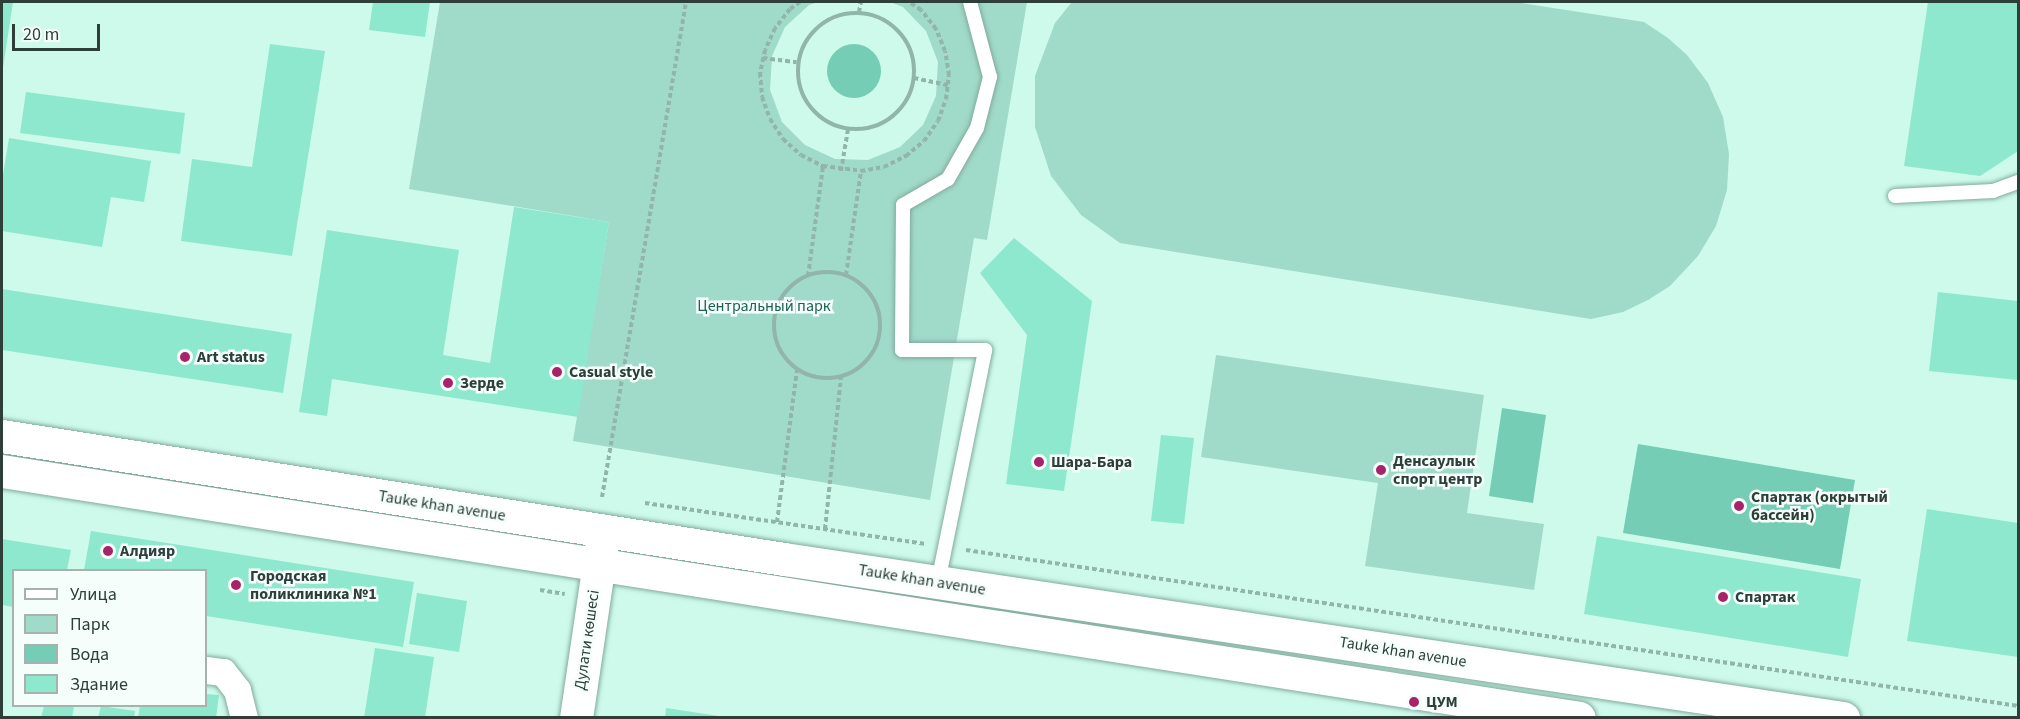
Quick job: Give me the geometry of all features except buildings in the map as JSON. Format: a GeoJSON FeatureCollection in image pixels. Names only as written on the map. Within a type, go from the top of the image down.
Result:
{"type":"FeatureCollection","features":[{"type":"Feature","properties":{"kind":"main road","name":"Tauke khan avenue"},"geometry":{"type":"LineString","coordinates":[[2,436],[938,582],[1844,717]]}},
{"type":"Feature","properties":{"kind":"main road","name":"Tauke khan avenue"},"geometry":{"type":"LineString","coordinates":[[2,471],[1579,717]]}},
{"type":"Feature","properties":{"kind":"main road","name":"Дулати көшесі"},"geometry":{"type":"LineString","coordinates":[[576,717],[604,531]]}},
{"type":"Feature","properties":{"kind":"street"},"geometry":{"type":"LineString","coordinates":[[207,670],[224,672],[237,690],[244,717]]}},
{"type":"Feature","properties":{"kind":"lane"},"geometry":{"type":"LineString","coordinates":[[938,582],[985,350],[902,350],[903,205],[948,179],[977,128],[990,77],[970,2]]}},
{"type":"Feature","properties":{"kind":"lane"},"geometry":{"type":"LineString","coordinates":[[1896,196],[1993,191],[2019,182]]}},
{"type":"Feature","properties":{"kind":"path"},"geometry":{"type":"LineString","coordinates":[[602,497],[686,2]]}},
{"type":"Feature","properties":{"kind":"path"},"geometry":{"type":"LineString","coordinates":[[800,2],[790,9],[775,28],[763,58],[760,73],[762,97],[770,119],[783,140],[801,155],[823,166],[841,171],[861,171],[895,162],[924,141],[938,121],[948,85],[945,51],[936,29],[921,10],[909,2]]}},
{"type":"Feature","properties":{"kind":"path"},"geometry":{"type":"LineString","coordinates":[[859,12],[861,2]]}},
{"type":"Feature","properties":{"kind":"path"},"geometry":{"type":"LineString","coordinates":[[859,12],[880,17],[898,30],[910,48],[914,78],[912,91],[901,110],[884,123],[863,130],[841,129],[822,120],[807,104],[798,84],[797,62],[804,42],[819,25],[838,15],[859,12]]}},
{"type":"Feature","properties":{"kind":"path"},"geometry":{"type":"LineString","coordinates":[[763,58],[797,62]]}},
{"type":"Feature","properties":{"kind":"path"},"geometry":{"type":"LineString","coordinates":[[914,78],[948,85]]}},
{"type":"Feature","properties":{"kind":"path"},"geometry":{"type":"LineString","coordinates":[[841,171],[848,129]]}},
{"type":"Feature","properties":{"kind":"path"},"geometry":{"type":"LineString","coordinates":[[808,276],[823,166]]}},
{"type":"Feature","properties":{"kind":"path"},"geometry":{"type":"LineString","coordinates":[[846,274],[861,171]]}},
{"type":"Feature","properties":{"kind":"path"},"geometry":{"type":"LineString","coordinates":[[824,271],[846,274],[865,286],[877,305],[881,328],[875,349],[861,366],[841,377],[819,378],[797,370],[782,355],[773,334],[774,311],[785,291],[808,276],[824,271]]}},
{"type":"Feature","properties":{"kind":"path"},"geometry":{"type":"LineString","coordinates":[[777,522],[797,370]]}},
{"type":"Feature","properties":{"kind":"path"},"geometry":{"type":"LineString","coordinates":[[825,529],[841,377]]}},
{"type":"Feature","properties":{"kind":"path"},"geometry":{"type":"LineString","coordinates":[[591,495],[612,498]]}},
{"type":"Feature","properties":{"kind":"path"},"geometry":{"type":"LineString","coordinates":[[642,502],[2019,706]]}},
{"type":"Feature","properties":{"kind":"green space","name":"Центральный парк"},"geometry":{"type":"Polygon","coordinates":[[[440,2],[818,2],[809,5],[785,27],[772,56],[770,90],[782,122],[805,145],[835,159],[868,160],[900,147],[923,125],[936,96],[938,62],[926,31],[903,7],[890,2],[1027,2],[987,240],[974,238],[930,500],[573,441],[609,222],[409,189],[440,2]]]}},
{"type":"Feature","properties":{"kind":"green space"},"geometry":{"type":"Polygon","coordinates":[[[1072,2],[1515,2],[1644,22],[1668,38],[1687,55],[1708,83],[1723,117],[1729,154],[1727,190],[1716,226],[1698,256],[1670,286],[1623,312],[1591,319],[1120,243],[1081,215],[1051,176],[1035,127],[1035,76],[1055,23],[1072,2]]]}},
{"type":"Feature","properties":{"kind":"green space","name":"Денсаулык спорт центр"},"geometry":{"type":"Polygon","coordinates":[[[1216,355],[1484,395],[1467,513],[1544,524],[1534,590],[1365,566],[1378,483],[1201,457],[1216,355]]]}},
{"type":"Feature","properties":{"kind":"water"},"geometry":{"type":"Polygon","coordinates":[[[854,44],[864,46],[873,52],[879,61],[881,71],[879,81],[873,90],[864,96],[854,98],[844,96],[835,90],[829,81],[827,71],[829,61],[835,52],[844,46],[854,44]]]}},
{"type":"Feature","properties":{"kind":"water"},"geometry":{"type":"Polygon","coordinates":[[[1502,408],[1546,415],[1533,503],[1489,496],[1502,408]]]}},
{"type":"Feature","properties":{"kind":"water","name":"Спартак (окрытый бассейн)"},"geometry":{"type":"Polygon","coordinates":[[[1638,444],[1855,480],[1840,569],[1623,533],[1638,444]]]}},
{"type":"Feature","properties":{"kind":"place","name":"Art status"},"geometry":{"type":"Point","coordinates":[185,357]}},
{"type":"Feature","properties":{"kind":"place","name":"Casual style"},"geometry":{"type":"Point","coordinates":[557,372]}},
{"type":"Feature","properties":{"kind":"place","name":"Зерде"},"geometry":{"type":"Point","coordinates":[448,383]}},
{"type":"Feature","properties":{"kind":"place","name":"Шара-Бара"},"geometry":{"type":"Point","coordinates":[1039,462]}},
{"type":"Feature","properties":{"kind":"place","name":"Денсаулык спорт центр"},"geometry":{"type":"Point","coordinates":[1381,470]}},
{"type":"Feature","properties":{"kind":"place","name":"Спартак (окрытый бассейн)"},"geometry":{"type":"Point","coordinates":[1739,506]}},
{"type":"Feature","properties":{"kind":"place","name":"Алдияр"},"geometry":{"type":"Point","coordinates":[108,551]}},
{"type":"Feature","properties":{"kind":"place","name":"Городская поликлиника №1"},"geometry":{"type":"Point","coordinates":[236,585]}},
{"type":"Feature","properties":{"kind":"place","name":"Спартак"},"geometry":{"type":"Point","coordinates":[1723,597]}},
{"type":"Feature","properties":{"kind":"place","name":"ЦУМ"},"geometry":{"type":"Point","coordinates":[1414,702]}}]}
